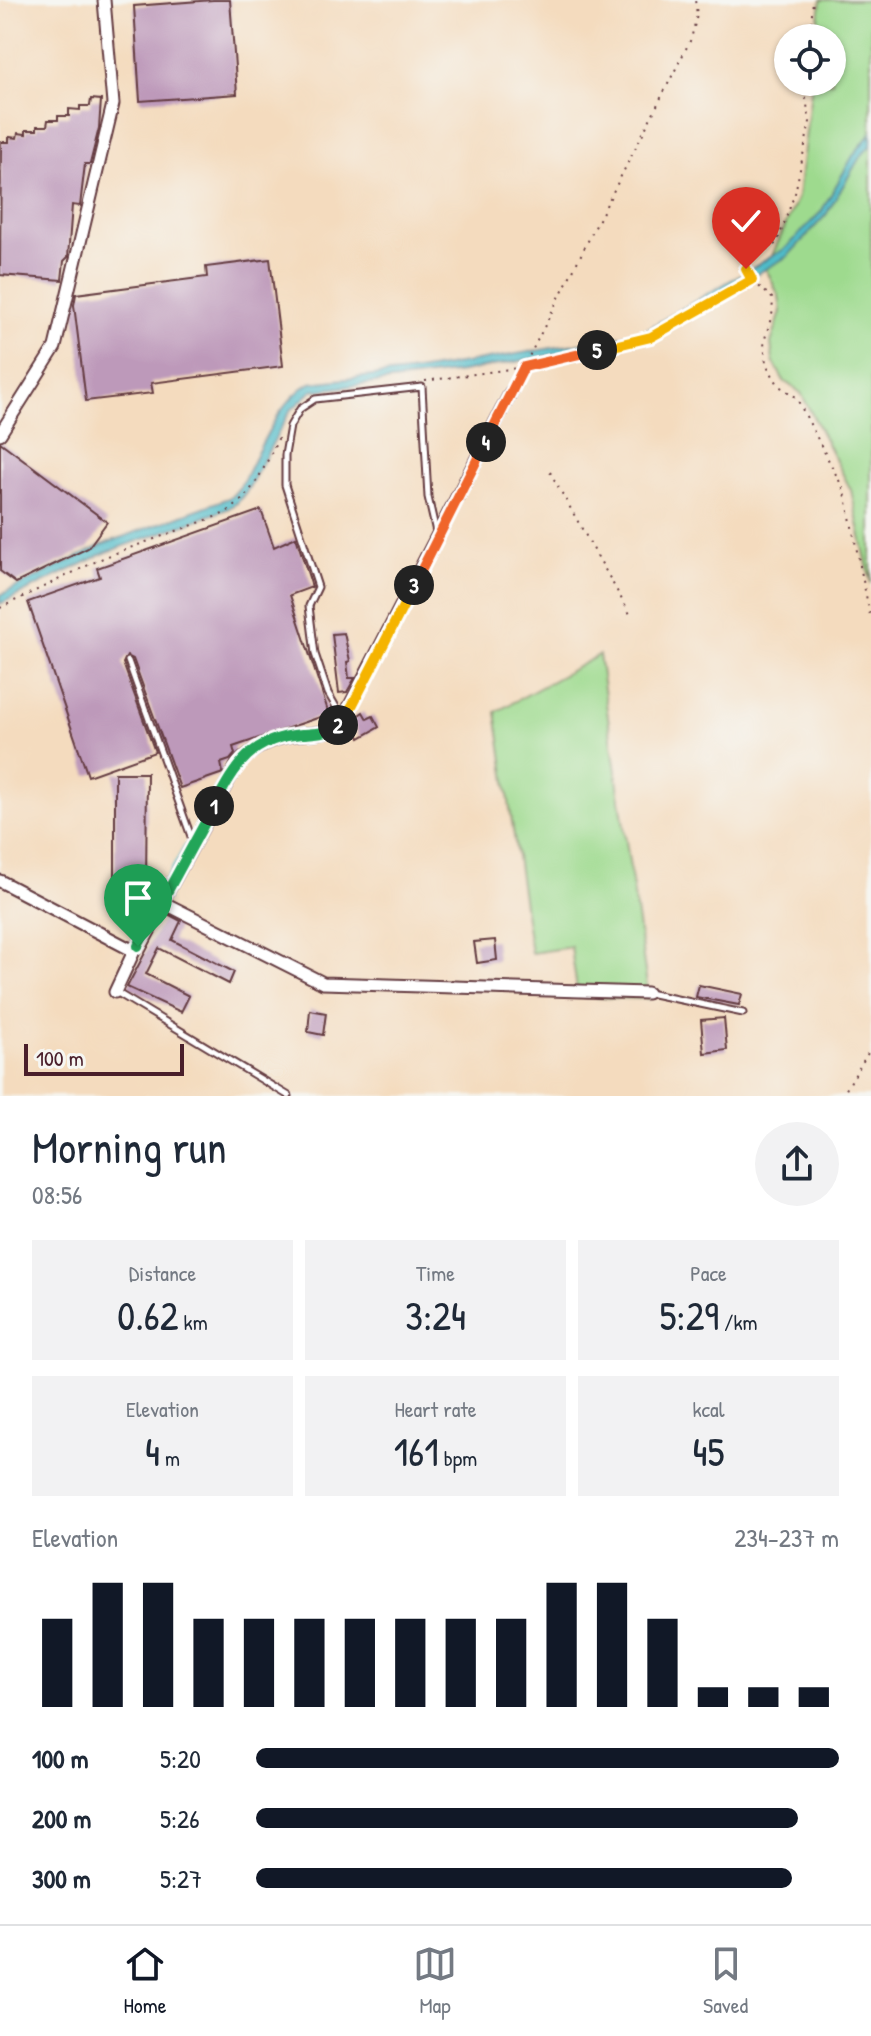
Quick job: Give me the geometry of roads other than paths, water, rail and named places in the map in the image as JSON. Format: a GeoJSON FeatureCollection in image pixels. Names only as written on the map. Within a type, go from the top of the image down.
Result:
{"type":"FeatureCollection","features":[{"type":"Feature","properties":{"kind":"street"},"geometry":{"type":"LineString","coordinates":[[0,434],[55,347],[70,286],[113,104],[104,0]]}},
{"type":"Feature","properties":{"kind":"street"},"geometry":{"type":"LineString","coordinates":[[115,992],[135,949],[233,770],[255,747],[289,735],[329,732],[343,719],[511,392]]}},
{"type":"Feature","properties":{"kind":"street"},"geometry":{"type":"LineString","coordinates":[[0,881],[135,949]]}},
{"type":"Feature","properties":{"kind":"street"},"geometry":{"type":"LineString","coordinates":[[162,902],[323,983],[647,993]]}},
{"type":"Feature","properties":{"kind":"lane"},"geometry":{"type":"LineString","coordinates":[[343,719],[328,693],[315,654],[309,606],[318,587],[285,485],[285,455],[290,426],[300,409],[315,399],[422,387],[428,497],[437,538]]}},
{"type":"Feature","properties":{"kind":"lane"},"geometry":{"type":"LineString","coordinates":[[128,661],[193,842]]}},
{"type":"Feature","properties":{"kind":"lane"},"geometry":{"type":"LineString","coordinates":[[115,992],[289,1096]]}},
{"type":"Feature","properties":{"kind":"lane"},"geometry":{"type":"LineString","coordinates":[[647,993],[743,1013]]}},
{"type":"Feature","properties":{"kind":"water"},"geometry":{"type":"Polygon","coordinates":[[[871,133],[871,145],[860,157],[826,215],[788,256],[650,336],[462,372],[312,391],[290,411],[247,491],[237,503],[107,552],[0,604],[0,595],[104,544],[231,497],[240,487],[278,416],[310,383],[417,371],[640,333],[786,248],[821,212],[854,154],[871,133]]]}},
{"type":"Feature","properties":{"kind":"waterway"},"geometry":{"type":"LineString","coordinates":[[196,826],[230,767]]}},
{"type":"Feature","properties":{"kind":"waterway"},"geometry":{"type":"LineString","coordinates":[[168,877],[186,845]]}}]}
